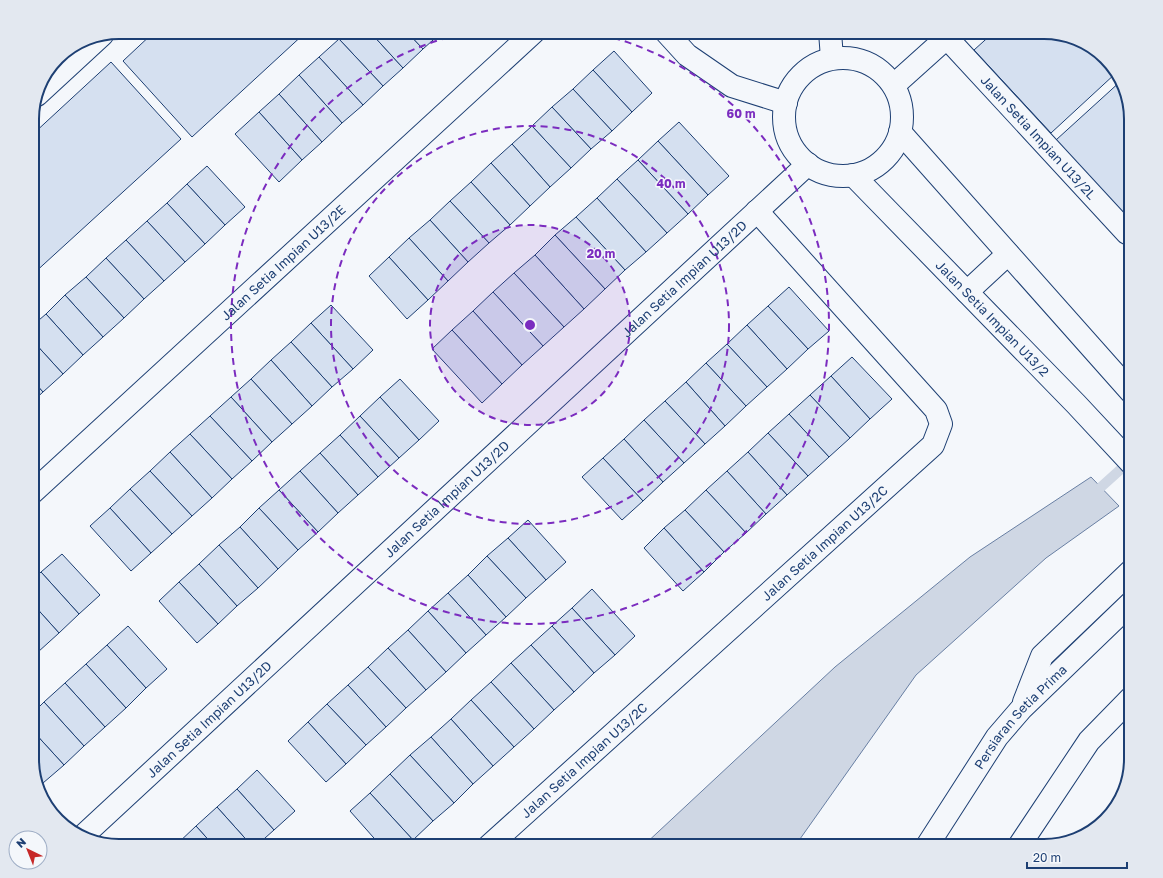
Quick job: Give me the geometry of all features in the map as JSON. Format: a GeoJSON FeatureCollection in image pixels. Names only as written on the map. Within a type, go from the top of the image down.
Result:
{"type":"FeatureCollection","features":[{"type":"Feature","properties":{"kind":"street","name":"Jalan Setia Impian U13/2E"},"geometry":{"type":"LineString","coordinates":[[39,487],[526,39]]}},
{"type":"Feature","properties":{"kind":"street"},"geometry":{"type":"LineString","coordinates":[[672,39],[687,55],[732,86],[786,103]]}},
{"type":"Feature","properties":{"kind":"street"},"geometry":{"type":"LineString","coordinates":[[831,39],[832,58]]}},
{"type":"Feature","properties":{"kind":"street"},"geometry":{"type":"LineString","coordinates":[[894,85],[946,39]]}},
{"type":"Feature","properties":{"kind":"street","name":"Jalan Setia Impian U13/2L"},"geometry":{"type":"LineString","coordinates":[[954,39],[1124,230]]}},
{"type":"Feature","properties":{"kind":"street"},"geometry":{"type":"LineString","coordinates":[[46,87],[93,43]]}},
{"type":"Feature","properties":{"kind":"street"},"geometry":{"type":"LineString","coordinates":[[850,57],[867,62],[882,72],[894,85],[900,100],[902,111],[900,132],[893,148],[883,161],[869,170],[853,175],[837,175],[822,172],[808,164],[796,152],[787,137],[784,120],[786,103],[792,87],[802,74],[816,64],[832,58],[850,57]]}},
{"type":"Feature","properties":{"kind":"street"},"geometry":{"type":"LineString","coordinates":[[900,132],[1124,384]]}},
{"type":"Feature","properties":{"kind":"street","name":"Jalan Setia Impian U13/2D"},"geometry":{"type":"LineString","coordinates":[[87,832],[808,164]]}},
{"type":"Feature","properties":{"kind":"street","name":"Jalan Setia Impian U13/2"},"geometry":{"type":"LineString","coordinates":[[853,175],[1076,404],[1124,455]]}},
{"type":"Feature","properties":{"kind":"street","name":"Jalan Setia Impian U13/2C"},"geometry":{"type":"LineString","coordinates":[[498,839],[933,445],[941,424],[936,410],[757,211]]}},
{"type":"Feature","properties":{"kind":"street"},"geometry":{"type":"LineString","coordinates":[[967,292],[1008,254]]}},
{"type":"Feature","properties":{"kind":"street"},"geometry":{"type":"LineString","coordinates":[[1022,708],[1042,656],[1124,578]]}},
{"type":"Feature","properties":{"kind":"street","name":"Persiaran Setia Prima"},"geometry":{"type":"LineString","coordinates":[[932,839],[997,737],[1022,708],[1124,610]]}},
{"type":"Feature","properties":{"kind":"street"},"geometry":{"type":"LineString","coordinates":[[1024,839],[1089,741],[1124,705]]}},
{"type":"Feature","properties":{"kind":"shaded area"},"geometry":{"type":"Polygon","coordinates":[[[1091,477],[1119,506],[1046,558],[916,675],[800,839],[651,839],[835,667],[970,557],[1091,477]]]}},
{"type":"Feature","properties":{"kind":"building"},"geometry":{"type":"Polygon","coordinates":[[[147,39],[298,39],[192,137],[123,61],[147,39]]]}},
{"type":"Feature","properties":{"kind":"building"},"geometry":{"type":"Polygon","coordinates":[[[339,39],[376,39],[403,68],[383,86],[339,39]]]}},
{"type":"Feature","properties":{"kind":"building"},"geometry":{"type":"Polygon","coordinates":[[[339,39],[383,86],[363,105],[319,57],[339,39]]]}},
{"type":"Feature","properties":{"kind":"building"},"geometry":{"type":"Polygon","coordinates":[[[376,39],[414,39],[423,49],[403,68],[376,39]]]}},
{"type":"Feature","properties":{"kind":"building"},"geometry":{"type":"Polygon","coordinates":[[[414,39],[434,39],[423,49],[414,39]]]}},
{"type":"Feature","properties":{"kind":"building"},"geometry":{"type":"Polygon","coordinates":[[[986,39],[1044,39],[1060,41],[1070,43],[1088,52],[1101,62],[1112,77],[1051,133],[974,50],[986,39]]]}},
{"type":"Feature","properties":{"kind":"building"},"geometry":{"type":"Polygon","coordinates":[[[614,51],[652,93],[632,112],[593,70],[614,51]]]}},
{"type":"Feature","properties":{"kind":"building"},"geometry":{"type":"Polygon","coordinates":[[[319,57],[363,105],[342,123],[299,75],[319,57]]]}},
{"type":"Feature","properties":{"kind":"building"},"geometry":{"type":"Polygon","coordinates":[[[111,62],[181,139],[39,269],[39,129],[111,62]]]}},
{"type":"Feature","properties":{"kind":"building"},"geometry":{"type":"Polygon","coordinates":[[[593,70],[632,112],[612,131],[573,89],[593,70]]]}},
{"type":"Feature","properties":{"kind":"building"},"geometry":{"type":"Polygon","coordinates":[[[299,75],[342,123],[322,142],[279,94],[299,75]]]}},
{"type":"Feature","properties":{"kind":"building"},"geometry":{"type":"Polygon","coordinates":[[[1116,85],[1120,93],[1124,114],[1124,214],[1056,140],[1116,85]]]}},
{"type":"Feature","properties":{"kind":"building"},"geometry":{"type":"Polygon","coordinates":[[[573,89],[612,131],[591,149],[552,107],[573,89]]]}},
{"type":"Feature","properties":{"kind":"building"},"geometry":{"type":"Polygon","coordinates":[[[279,94],[322,142],[302,160],[259,112],[279,94]]]}},
{"type":"Feature","properties":{"kind":"building"},"geometry":{"type":"Polygon","coordinates":[[[552,107],[591,149],[571,168],[532,126],[552,107]]]}},
{"type":"Feature","properties":{"kind":"building"},"geometry":{"type":"Polygon","coordinates":[[[259,112],[302,160],[279,182],[235,134],[259,112]]]}},
{"type":"Feature","properties":{"kind":"building"},"geometry":{"type":"Polygon","coordinates":[[[679,122],[729,176],[708,195],[658,141],[679,122]]]}},
{"type":"Feature","properties":{"kind":"building"},"geometry":{"type":"Polygon","coordinates":[[[532,126],[571,168],[550,187],[512,144],[532,126]]]}},
{"type":"Feature","properties":{"kind":"building"},"geometry":{"type":"Polygon","coordinates":[[[658,141],[708,195],[688,214],[638,160],[658,141]]]}},
{"type":"Feature","properties":{"kind":"building"},"geometry":{"type":"Polygon","coordinates":[[[512,144],[550,187],[530,206],[491,163],[512,144]]]}},
{"type":"Feature","properties":{"kind":"building"},"geometry":{"type":"Polygon","coordinates":[[[638,160],[688,214],[667,233],[617,179],[638,160]]]}},
{"type":"Feature","properties":{"kind":"building"},"geometry":{"type":"Polygon","coordinates":[[[491,163],[530,206],[510,225],[471,182],[491,163]]]}},
{"type":"Feature","properties":{"kind":"building"},"geometry":{"type":"Polygon","coordinates":[[[207,166],[245,207],[225,225],[187,184],[207,166]]]}},
{"type":"Feature","properties":{"kind":"building"},"geometry":{"type":"Polygon","coordinates":[[[617,179],[667,233],[646,252],[597,198],[617,179]]]}},
{"type":"Feature","properties":{"kind":"building"},"geometry":{"type":"Polygon","coordinates":[[[471,182],[510,225],[489,243],[450,201],[471,182]]]}},
{"type":"Feature","properties":{"kind":"building"},"geometry":{"type":"Polygon","coordinates":[[[187,184],[225,225],[205,244],[167,203],[187,184]]]}},
{"type":"Feature","properties":{"kind":"building"},"geometry":{"type":"Polygon","coordinates":[[[597,198],[646,252],[625,270],[576,217],[597,198]]]}},
{"type":"Feature","properties":{"kind":"building"},"geometry":{"type":"Polygon","coordinates":[[[450,201],[489,243],[468,262],[430,220],[450,201]]]}},
{"type":"Feature","properties":{"kind":"building"},"geometry":{"type":"Polygon","coordinates":[[[167,203],[205,244],[185,262],[147,221],[167,203]]]}},
{"type":"Feature","properties":{"kind":"building"},"geometry":{"type":"Polygon","coordinates":[[[576,217],[625,270],[605,289],[555,235],[576,217]]]}},
{"type":"Feature","properties":{"kind":"building"},"geometry":{"type":"Polygon","coordinates":[[[430,220],[468,262],[448,281],[409,238],[430,220]]]}},
{"type":"Feature","properties":{"kind":"building"},"geometry":{"type":"Polygon","coordinates":[[[147,221],[185,262],[164,281],[126,240],[147,221]]]}},
{"type":"Feature","properties":{"kind":"building"},"geometry":{"type":"Polygon","coordinates":[[[555,235],[605,289],[584,309],[535,255],[555,235]]]}},
{"type":"Feature","properties":{"kind":"building"},"geometry":{"type":"Polygon","coordinates":[[[409,238],[448,281],[428,300],[389,257],[409,238]]]}},
{"type":"Feature","properties":{"kind":"building"},"geometry":{"type":"Polygon","coordinates":[[[126,240],[164,281],[144,299],[106,258],[126,240]]]}},
{"type":"Feature","properties":{"kind":"building"},"geometry":{"type":"Polygon","coordinates":[[[535,255],[584,309],[564,327],[514,273],[535,255]]]}},
{"type":"Feature","properties":{"kind":"building"},"geometry":{"type":"Polygon","coordinates":[[[389,257],[428,300],[407,319],[369,276],[389,257]]]}},
{"type":"Feature","properties":{"kind":"building"},"geometry":{"type":"Polygon","coordinates":[[[106,258],[144,299],[124,318],[86,277],[106,258]]]}},
{"type":"Feature","properties":{"kind":"building"},"geometry":{"type":"Polygon","coordinates":[[[514,273],[564,327],[543,346],[493,292],[514,273]]]}},
{"type":"Feature","properties":{"kind":"building"},"geometry":{"type":"Polygon","coordinates":[[[86,277],[124,318],[103,337],[65,295],[86,277]]]}},
{"type":"Feature","properties":{"kind":"building"},"geometry":{"type":"Polygon","coordinates":[[[789,287],[829,331],[808,349],[768,306],[789,287]]]}},
{"type":"Feature","properties":{"kind":"building"},"geometry":{"type":"Polygon","coordinates":[[[493,292],[543,346],[522,365],[473,311],[493,292]]]}},
{"type":"Feature","properties":{"kind":"building"},"geometry":{"type":"Polygon","coordinates":[[[65,295],[103,337],[83,355],[46,314],[65,295]]]}},
{"type":"Feature","properties":{"kind":"building"},"geometry":{"type":"Polygon","coordinates":[[[331,305],[373,350],[353,369],[311,323],[331,305]]]}},
{"type":"Feature","properties":{"kind":"building"},"geometry":{"type":"Polygon","coordinates":[[[768,306],[808,349],[787,369],[747,325],[768,306]]]}},
{"type":"Feature","properties":{"kind":"building"},"geometry":{"type":"Polygon","coordinates":[[[473,311],[522,365],[502,384],[452,330],[473,311]]]}},
{"type":"Feature","properties":{"kind":"building"},"geometry":{"type":"Polygon","coordinates":[[[46,314],[83,355],[63,374],[39,348],[39,320],[46,314]]]}},
{"type":"Feature","properties":{"kind":"building"},"geometry":{"type":"Polygon","coordinates":[[[311,323],[353,369],[332,387],[291,342],[311,323]]]}},
{"type":"Feature","properties":{"kind":"building"},"geometry":{"type":"Polygon","coordinates":[[[747,325],[787,369],[767,387],[727,344],[747,325]]]}},
{"type":"Feature","properties":{"kind":"building"},"geometry":{"type":"Polygon","coordinates":[[[452,330],[502,384],[482,403],[432,349],[452,330]]]}},
{"type":"Feature","properties":{"kind":"building"},"geometry":{"type":"Polygon","coordinates":[[[291,342],[332,387],[312,406],[271,360],[291,342]]]}},
{"type":"Feature","properties":{"kind":"building"},"geometry":{"type":"Polygon","coordinates":[[[727,344],[767,387],[746,406],[706,363],[727,344]]]}},
{"type":"Feature","properties":{"kind":"building"},"geometry":{"type":"Polygon","coordinates":[[[39,348],[63,374],[43,392],[39,388],[39,348]]]}},
{"type":"Feature","properties":{"kind":"building"},"geometry":{"type":"Polygon","coordinates":[[[852,357],[892,399],[870,419],[831,376],[852,357]]]}},
{"type":"Feature","properties":{"kind":"building"},"geometry":{"type":"Polygon","coordinates":[[[271,360],[312,406],[292,424],[251,379],[271,360]]]}},
{"type":"Feature","properties":{"kind":"building"},"geometry":{"type":"Polygon","coordinates":[[[706,363],[746,406],[725,426],[686,382],[706,363]]]}},
{"type":"Feature","properties":{"kind":"building"},"geometry":{"type":"Polygon","coordinates":[[[831,376],[870,419],[850,438],[810,395],[831,376]]]}},
{"type":"Feature","properties":{"kind":"building"},"geometry":{"type":"Polygon","coordinates":[[[251,379],[292,424],[272,442],[231,397],[251,379]]]}},
{"type":"Feature","properties":{"kind":"building"},"geometry":{"type":"Polygon","coordinates":[[[400,379],[439,421],[419,440],[380,397],[400,379]]]}},
{"type":"Feature","properties":{"kind":"building"},"geometry":{"type":"Polygon","coordinates":[[[686,382],[725,426],[705,444],[665,401],[686,382]]]}},
{"type":"Feature","properties":{"kind":"building"},"geometry":{"type":"Polygon","coordinates":[[[39,388],[43,392],[39,396],[39,388]]]}},
{"type":"Feature","properties":{"kind":"building"},"geometry":{"type":"Polygon","coordinates":[[[810,395],[850,438],[829,457],[789,414],[810,395]]]}},
{"type":"Feature","properties":{"kind":"building"},"geometry":{"type":"Polygon","coordinates":[[[231,397],[272,442],[252,461],[210,416],[231,397]]]}},
{"type":"Feature","properties":{"kind":"building"},"geometry":{"type":"Polygon","coordinates":[[[380,397],[419,440],[399,458],[360,416],[380,397]]]}},
{"type":"Feature","properties":{"kind":"building"},"geometry":{"type":"Polygon","coordinates":[[[665,401],[705,444],[684,463],[644,420],[665,401]]]}},
{"type":"Feature","properties":{"kind":"building"},"geometry":{"type":"Polygon","coordinates":[[[789,414],[829,457],[808,476],[768,433],[789,414]]]}},
{"type":"Feature","properties":{"kind":"building"},"geometry":{"type":"Polygon","coordinates":[[[210,416],[252,461],[232,479],[190,434],[210,416]]]}},
{"type":"Feature","properties":{"kind":"building"},"geometry":{"type":"Polygon","coordinates":[[[360,416],[399,458],[378,477],[340,435],[360,416]]]}},
{"type":"Feature","properties":{"kind":"building"},"geometry":{"type":"Polygon","coordinates":[[[644,420],[684,463],[663,482],[624,439],[644,420]]]}},
{"type":"Feature","properties":{"kind":"building"},"geometry":{"type":"Polygon","coordinates":[[[768,433],[808,476],[787,495],[748,452],[768,433]]]}},
{"type":"Feature","properties":{"kind":"building"},"geometry":{"type":"Polygon","coordinates":[[[190,434],[232,479],[212,498],[170,452],[190,434]]]}},
{"type":"Feature","properties":{"kind":"building"},"geometry":{"type":"Polygon","coordinates":[[[340,435],[378,477],[358,495],[320,453],[340,435]]]}},
{"type":"Feature","properties":{"kind":"building"},"geometry":{"type":"Polygon","coordinates":[[[624,439],[663,482],[643,501],[603,458],[624,439]]]}},
{"type":"Feature","properties":{"kind":"building"},"geometry":{"type":"Polygon","coordinates":[[[170,452],[212,498],[192,516],[150,471],[170,452]]]}},
{"type":"Feature","properties":{"kind":"building"},"geometry":{"type":"Polygon","coordinates":[[[748,452],[787,495],[766,514],[727,471],[748,452]]]}},
{"type":"Feature","properties":{"kind":"building"},"geometry":{"type":"Polygon","coordinates":[[[320,453],[358,495],[338,513],[300,471],[320,453]]]}},
{"type":"Feature","properties":{"kind":"building"},"geometry":{"type":"Polygon","coordinates":[[[603,458],[643,501],[622,520],[582,477],[603,458]]]}},
{"type":"Feature","properties":{"kind":"building"},"geometry":{"type":"Polygon","coordinates":[[[150,471],[192,516],[172,534],[130,489],[150,471]]]}},
{"type":"Feature","properties":{"kind":"building"},"geometry":{"type":"Polygon","coordinates":[[[300,471],[338,513],[318,532],[279,490],[300,471]]]}},
{"type":"Feature","properties":{"kind":"building"},"geometry":{"type":"Polygon","coordinates":[[[727,471],[766,514],[746,533],[706,490],[727,471]]]}},
{"type":"Feature","properties":{"kind":"building"},"geometry":{"type":"Polygon","coordinates":[[[130,489],[172,534],[151,553],[110,508],[130,489]]]}},
{"type":"Feature","properties":{"kind":"building"},"geometry":{"type":"Polygon","coordinates":[[[279,490],[318,532],[298,550],[259,508],[279,490]]]}},
{"type":"Feature","properties":{"kind":"building"},"geometry":{"type":"Polygon","coordinates":[[[706,490],[746,533],[724,552],[685,510],[706,490]]]}},
{"type":"Feature","properties":{"kind":"building"},"geometry":{"type":"Polygon","coordinates":[[[110,508],[151,553],[131,571],[90,526],[110,508]]]}},
{"type":"Feature","properties":{"kind":"building"},"geometry":{"type":"Polygon","coordinates":[[[259,508],[298,550],[278,569],[240,527],[259,508]]]}},
{"type":"Feature","properties":{"kind":"building"},"geometry":{"type":"Polygon","coordinates":[[[685,510],[724,552],[704,572],[664,528],[685,510]]]}},
{"type":"Feature","properties":{"kind":"building"},"geometry":{"type":"Polygon","coordinates":[[[528,520],[566,562],[546,580],[508,538],[528,520]]]}},
{"type":"Feature","properties":{"kind":"building"},"geometry":{"type":"Polygon","coordinates":[[[240,527],[278,569],[258,588],[219,545],[240,527]]]}},
{"type":"Feature","properties":{"kind":"building"},"geometry":{"type":"Polygon","coordinates":[[[664,528],[704,572],[683,591],[644,548],[664,528]]]}},
{"type":"Feature","properties":{"kind":"building"},"geometry":{"type":"Polygon","coordinates":[[[508,538],[546,580],[526,598],[487,556],[508,538]]]}},
{"type":"Feature","properties":{"kind":"building"},"geometry":{"type":"Polygon","coordinates":[[[219,545],[258,588],[237,606],[199,564],[219,545]]]}},
{"type":"Feature","properties":{"kind":"building"},"geometry":{"type":"Polygon","coordinates":[[[62,554],[100,595],[79,614],[41,572],[62,554]]]}},
{"type":"Feature","properties":{"kind":"building"},"geometry":{"type":"Polygon","coordinates":[[[487,556],[526,598],[506,617],[468,575],[487,556]]]}},
{"type":"Feature","properties":{"kind":"building"},"geometry":{"type":"Polygon","coordinates":[[[199,564],[237,606],[218,624],[179,582],[199,564]]]}},
{"type":"Feature","properties":{"kind":"building"},"geometry":{"type":"Polygon","coordinates":[[[41,572],[79,614],[59,633],[39,611],[39,574],[41,572]]]}},
{"type":"Feature","properties":{"kind":"building"},"geometry":{"type":"Polygon","coordinates":[[[468,575],[506,617],[486,635],[448,593],[468,575]]]}},
{"type":"Feature","properties":{"kind":"building"},"geometry":{"type":"Polygon","coordinates":[[[179,582],[218,624],[197,643],[159,601],[179,582]]]}},
{"type":"Feature","properties":{"kind":"building"},"geometry":{"type":"Polygon","coordinates":[[[592,589],[635,636],[615,655],[572,608],[592,589]]]}},
{"type":"Feature","properties":{"kind":"building"},"geometry":{"type":"Polygon","coordinates":[[[448,593],[486,635],[466,653],[428,611],[448,593]]]}},
{"type":"Feature","properties":{"kind":"building"},"geometry":{"type":"Polygon","coordinates":[[[572,608],[615,655],[594,673],[552,626],[572,608]]]}},
{"type":"Feature","properties":{"kind":"building"},"geometry":{"type":"Polygon","coordinates":[[[39,611],[59,633],[39,651],[39,611]]]}},
{"type":"Feature","properties":{"kind":"building"},"geometry":{"type":"Polygon","coordinates":[[[428,611],[466,653],[446,672],[408,630],[428,611]]]}},
{"type":"Feature","properties":{"kind":"building"},"geometry":{"type":"Polygon","coordinates":[[[128,626],[167,669],[146,688],[107,645],[128,626]]]}},
{"type":"Feature","properties":{"kind":"building"},"geometry":{"type":"Polygon","coordinates":[[[552,626],[594,673],[574,692],[531,645],[552,626]]]}},
{"type":"Feature","properties":{"kind":"building"},"geometry":{"type":"Polygon","coordinates":[[[408,630],[446,672],[426,690],[388,648],[408,630]]]}},
{"type":"Feature","properties":{"kind":"building"},"geometry":{"type":"Polygon","coordinates":[[[107,645],[146,688],[126,708],[86,664],[107,645]]]}},
{"type":"Feature","properties":{"kind":"building"},"geometry":{"type":"Polygon","coordinates":[[[531,645],[574,692],[554,710],[511,663],[531,645]]]}},
{"type":"Feature","properties":{"kind":"building"},"geometry":{"type":"Polygon","coordinates":[[[388,648],[426,690],[406,708],[368,667],[388,648]]]}},
{"type":"Feature","properties":{"kind":"building"},"geometry":{"type":"Polygon","coordinates":[[[511,663],[554,710],[534,729],[491,682],[511,663]]]}},
{"type":"Feature","properties":{"kind":"building"},"geometry":{"type":"Polygon","coordinates":[[[86,664],[126,708],[105,727],[65,683],[86,664]]]}},
{"type":"Feature","properties":{"kind":"building"},"geometry":{"type":"Polygon","coordinates":[[[368,667],[406,708],[386,727],[348,685],[368,667]]]}},
{"type":"Feature","properties":{"kind":"building"},"geometry":{"type":"Polygon","coordinates":[[[491,682],[534,729],[514,747],[471,700],[491,682]]]}},
{"type":"Feature","properties":{"kind":"building"},"geometry":{"type":"Polygon","coordinates":[[[65,683],[105,727],[84,746],[44,702],[65,683]]]}},
{"type":"Feature","properties":{"kind":"building"},"geometry":{"type":"Polygon","coordinates":[[[348,685],[386,727],[366,745],[327,704],[348,685]]]}},
{"type":"Feature","properties":{"kind":"building"},"geometry":{"type":"Polygon","coordinates":[[[471,700],[514,747],[493,766],[451,719],[471,700]]]}},
{"type":"Feature","properties":{"kind":"building"},"geometry":{"type":"Polygon","coordinates":[[[44,702],[84,746],[64,765],[39,738],[39,707],[44,702]]]}},
{"type":"Feature","properties":{"kind":"building"},"geometry":{"type":"Polygon","coordinates":[[[327,704],[366,745],[346,764],[308,722],[327,704]]]}},
{"type":"Feature","properties":{"kind":"building"},"geometry":{"type":"Polygon","coordinates":[[[451,719],[493,766],[473,784],[431,737],[451,719]]]}},
{"type":"Feature","properties":{"kind":"building"},"geometry":{"type":"Polygon","coordinates":[[[308,722],[346,764],[326,782],[288,741],[308,722]]]}},
{"type":"Feature","properties":{"kind":"building"},"geometry":{"type":"Polygon","coordinates":[[[431,737],[473,784],[454,803],[410,755],[431,737]]]}},
{"type":"Feature","properties":{"kind":"building"},"geometry":{"type":"Polygon","coordinates":[[[39,738],[64,765],[43,783],[39,764],[39,738]]]}},
{"type":"Feature","properties":{"kind":"building"},"geometry":{"type":"Polygon","coordinates":[[[410,755],[454,803],[433,821],[390,774],[410,755]]]}},
{"type":"Feature","properties":{"kind":"building"},"geometry":{"type":"Polygon","coordinates":[[[257,770],[295,811],[274,830],[237,789],[257,770]]]}},
{"type":"Feature","properties":{"kind":"building"},"geometry":{"type":"Polygon","coordinates":[[[390,774],[433,821],[414,839],[412,839],[370,793],[390,774]]]}},
{"type":"Feature","properties":{"kind":"building"},"geometry":{"type":"Polygon","coordinates":[[[237,789],[274,830],[264,839],[246,839],[217,807],[237,789]]]}},
{"type":"Feature","properties":{"kind":"building"},"geometry":{"type":"Polygon","coordinates":[[[370,793],[412,839],[375,839],[350,811],[370,793]]]}},
{"type":"Feature","properties":{"kind":"building"},"geometry":{"type":"Polygon","coordinates":[[[217,807],[246,839],[208,839],[196,826],[217,807]]]}},
{"type":"Feature","properties":{"kind":"building"},"geometry":{"type":"Polygon","coordinates":[[[196,826],[208,839],[182,839],[196,826]]]}},
{"type":"Feature","properties":{"kind":"waterway"},"geometry":{"type":"LineString","coordinates":[[1101,487],[1124,466]]}}]}
